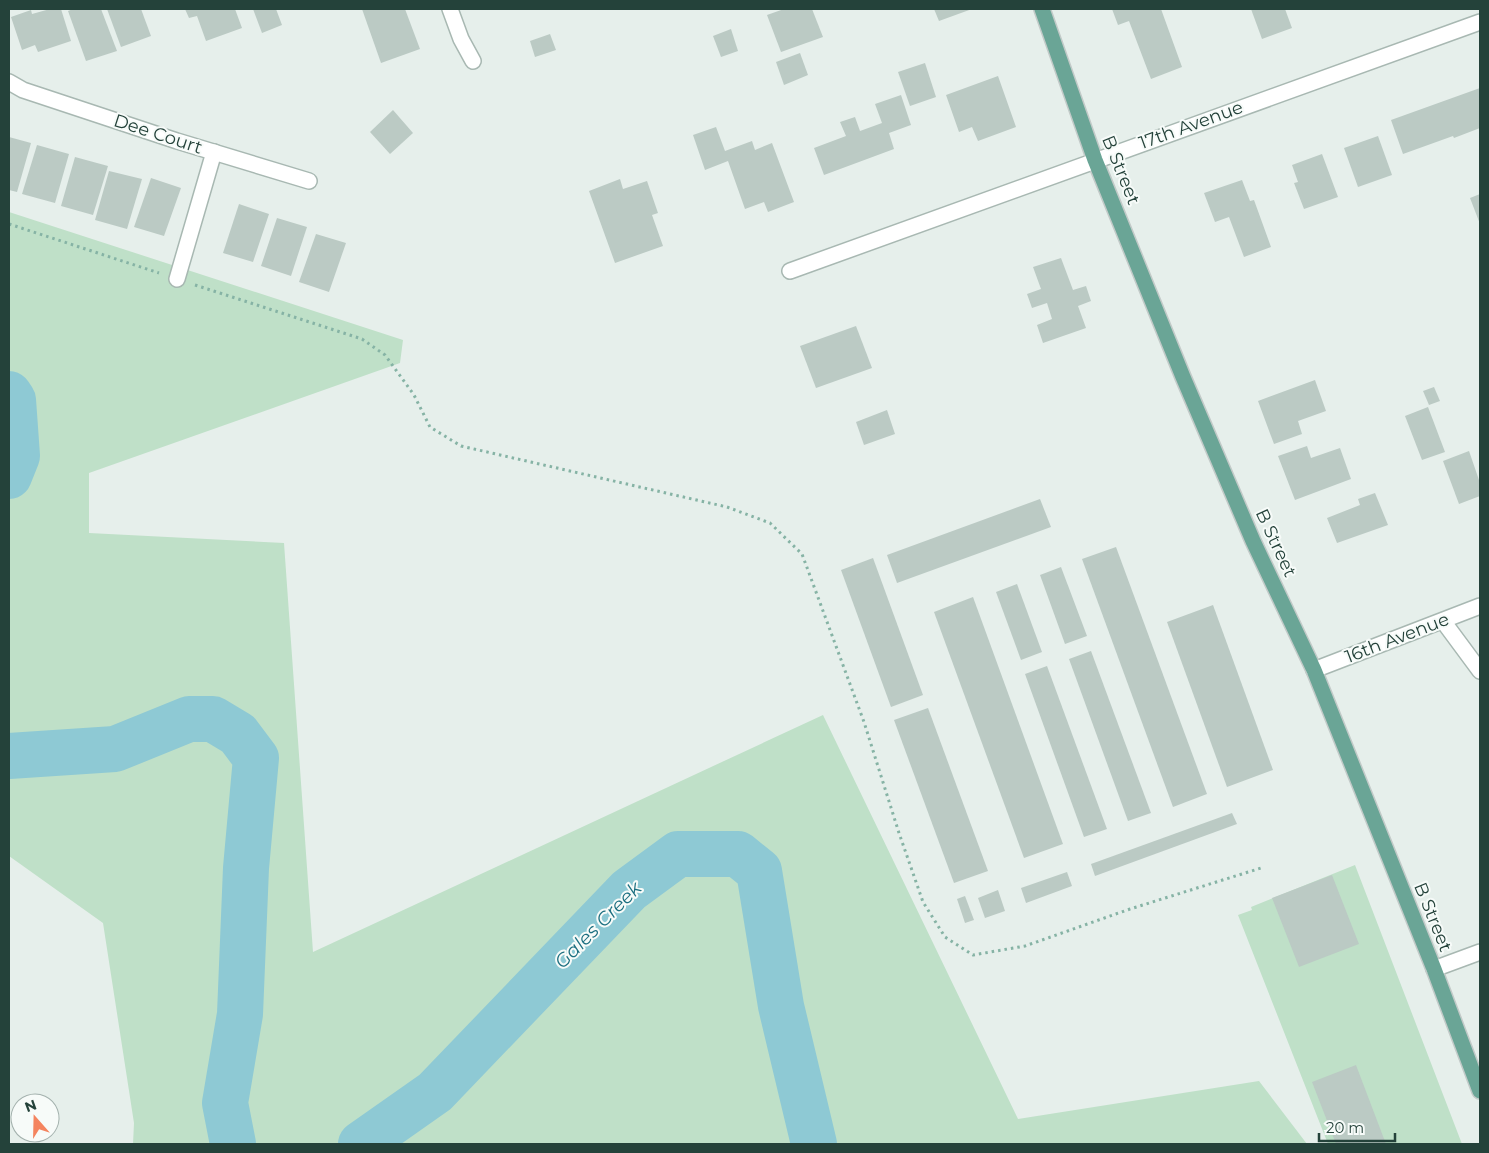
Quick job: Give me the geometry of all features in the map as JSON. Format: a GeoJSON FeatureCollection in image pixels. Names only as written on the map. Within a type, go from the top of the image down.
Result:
{"type":"FeatureCollection","features":[{"type":"Feature","properties":{"kind":"main road","name":"B Street"},"geometry":{"type":"LineString","coordinates":[[1042,9],[1096,160],[1220,465],[1253,541],[1314,670],[1434,970],[1480,1091]]}},
{"type":"Feature","properties":{"kind":"street"},"geometry":{"type":"LineString","coordinates":[[450,9],[461,40],[473,62]]}},
{"type":"Feature","properties":{"kind":"street","name":"17th Avenue"},"geometry":{"type":"LineString","coordinates":[[790,271],[1480,22]]}},
{"type":"Feature","properties":{"kind":"street","name":"Dee Court"},"geometry":{"type":"LineString","coordinates":[[9,82],[23,90],[309,181]]}},
{"type":"Feature","properties":{"kind":"street"},"geometry":{"type":"LineString","coordinates":[[177,279],[214,152]]}},
{"type":"Feature","properties":{"kind":"street","name":"16th Avenue"},"geometry":{"type":"LineString","coordinates":[[1314,670],[1480,606]]}},
{"type":"Feature","properties":{"kind":"street"},"geometry":{"type":"LineString","coordinates":[[1443,621],[1480,671]]}},
{"type":"Feature","properties":{"kind":"street"},"geometry":{"type":"LineString","coordinates":[[1434,970],[1480,952]]}},
{"type":"Feature","properties":{"kind":"path"},"geometry":{"type":"LineString","coordinates":[[9,224],[362,339],[386,355],[414,395],[430,427],[461,446],[727,507],[770,523],[802,554],[864,722],[899,833],[924,902],[945,937],[973,954],[1025,946],[1130,909],[1261,868]]}},
{"type":"Feature","properties":{"kind":"green space"},"geometry":{"type":"Polygon","coordinates":[[[9,212],[403,340],[400,363],[89,473],[89,533],[284,543],[313,952],[823,715],[1018,1119],[1259,1081],[1307,1144],[133,1144],[134,1123],[103,923],[9,856],[9,212]]]}},
{"type":"Feature","properties":{"kind":"green space"},"geometry":{"type":"Polygon","coordinates":[[[1355,865],[1462,1144],[1328,1144],[1238,915],[1252,910],[1251,907],[1355,865]]]}},
{"type":"Feature","properties":{"kind":"building"},"geometry":{"type":"Polygon","coordinates":[[[50,9],[61,9],[71,41],[38,52],[35,45],[22,50],[11,17],[31,10],[32,14],[50,9]]]}},
{"type":"Feature","properties":{"kind":"building"},"geometry":{"type":"Polygon","coordinates":[[[73,9],[101,9],[117,51],[86,61],[68,11],[73,9]]]}},
{"type":"Feature","properties":{"kind":"building"},"geometry":{"type":"Polygon","coordinates":[[[107,9],[141,9],[151,36],[121,47],[107,9]]]}},
{"type":"Feature","properties":{"kind":"building"},"geometry":{"type":"Polygon","coordinates":[[[185,9],[235,9],[242,28],[206,41],[197,16],[189,18],[185,9]]]}},
{"type":"Feature","properties":{"kind":"building"},"geometry":{"type":"Polygon","coordinates":[[[253,9],[276,9],[282,25],[262,33],[253,9]]]}},
{"type":"Feature","properties":{"kind":"building"},"geometry":{"type":"Polygon","coordinates":[[[362,9],[405,9],[420,49],[381,63],[362,9]]]}},
{"type":"Feature","properties":{"kind":"building"},"geometry":{"type":"Polygon","coordinates":[[[784,9],[812,9],[823,37],[781,52],[767,15],[784,9]]]}},
{"type":"Feature","properties":{"kind":"building"},"geometry":{"type":"Polygon","coordinates":[[[934,9],[972,9],[939,21],[934,9]]]}},
{"type":"Feature","properties":{"kind":"building"},"geometry":{"type":"Polygon","coordinates":[[[1112,9],[1161,9],[1182,67],[1151,79],[1129,21],[1118,25],[1112,9]]]}},
{"type":"Feature","properties":{"kind":"building"},"geometry":{"type":"Polygon","coordinates":[[[1251,9],[1285,9],[1292,28],[1262,39],[1251,9]]]}},
{"type":"Feature","properties":{"kind":"building"},"geometry":{"type":"Polygon","coordinates":[[[731,29],[738,51],[721,57],[713,36],[731,29]]]}},
{"type":"Feature","properties":{"kind":"building"},"geometry":{"type":"Polygon","coordinates":[[[550,34],[556,50],[535,57],[530,41],[550,34]]]}},
{"type":"Feature","properties":{"kind":"building"},"geometry":{"type":"Polygon","coordinates":[[[800,53],[808,75],[784,85],[776,62],[800,53]]]}},
{"type":"Feature","properties":{"kind":"building"},"geometry":{"type":"Polygon","coordinates":[[[925,63],[936,97],[910,106],[898,72],[925,63]]]}},
{"type":"Feature","properties":{"kind":"building"},"geometry":{"type":"Polygon","coordinates":[[[998,76],[1016,127],[978,141],[972,127],[959,132],[946,95],[998,76]]]}},
{"type":"Feature","properties":{"kind":"building"},"geometry":{"type":"Polygon","coordinates":[[[1480,88],[1480,128],[1403,154],[1391,120],[1480,88]]]}},
{"type":"Feature","properties":{"kind":"building"},"geometry":{"type":"Polygon","coordinates":[[[901,95],[911,125],[889,133],[894,149],[824,175],[814,148],[846,136],[840,122],[855,117],[860,131],[882,123],[875,104],[901,95]]]}},
{"type":"Feature","properties":{"kind":"building"},"geometry":{"type":"Polygon","coordinates":[[[393,110],[413,133],[390,154],[370,132],[393,110]]]}},
{"type":"Feature","properties":{"kind":"building"},"geometry":{"type":"Polygon","coordinates":[[[716,127],[725,151],[752,141],[755,150],[772,143],[794,202],[768,212],[764,202],[745,209],[728,161],[705,170],[693,135],[716,127]]]}},
{"type":"Feature","properties":{"kind":"building"},"geometry":{"type":"Polygon","coordinates":[[[1378,136],[1392,175],[1358,187],[1344,148],[1378,136]]]}},
{"type":"Feature","properties":{"kind":"building"},"geometry":{"type":"Polygon","coordinates":[[[9,137],[31,143],[17,192],[9,190],[9,137]]]}},
{"type":"Feature","properties":{"kind":"building"},"geometry":{"type":"Polygon","coordinates":[[[37,145],[69,154],[55,203],[22,194],[37,145]]]}},
{"type":"Feature","properties":{"kind":"building"},"geometry":{"type":"Polygon","coordinates":[[[1322,154],[1338,197],[1304,209],[1294,183],[1298,182],[1292,165],[1322,154]]]}},
{"type":"Feature","properties":{"kind":"building"},"geometry":{"type":"Polygon","coordinates":[[[75,157],[108,166],[93,215],[61,206],[75,157]]]}},
{"type":"Feature","properties":{"kind":"building"},"geometry":{"type":"Polygon","coordinates":[[[109,171],[142,179],[127,229],[95,220],[109,171]]]}},
{"type":"Feature","properties":{"kind":"building"},"geometry":{"type":"Polygon","coordinates":[[[151,178],[181,188],[164,236],[134,227],[151,178]]]}},
{"type":"Feature","properties":{"kind":"building"},"geometry":{"type":"Polygon","coordinates":[[[620,179],[623,189],[647,181],[658,213],[652,215],[663,246],[615,263],[589,191],[620,179]]]}},
{"type":"Feature","properties":{"kind":"building"},"geometry":{"type":"Polygon","coordinates":[[[1242,180],[1250,201],[1254,200],[1271,247],[1244,257],[1229,217],[1215,222],[1204,193],[1242,180]]]}},
{"type":"Feature","properties":{"kind":"building"},"geometry":{"type":"Polygon","coordinates":[[[1480,194],[1480,224],[1470,198],[1480,194]]]}},
{"type":"Feature","properties":{"kind":"building"},"geometry":{"type":"Polygon","coordinates":[[[239,204],[269,214],[253,262],[223,253],[239,204]]]}},
{"type":"Feature","properties":{"kind":"building"},"geometry":{"type":"Polygon","coordinates":[[[277,218],[307,227],[291,276],[261,266],[277,218]]]}},
{"type":"Feature","properties":{"kind":"building"},"geometry":{"type":"Polygon","coordinates":[[[316,234],[346,243],[329,292],[299,282],[316,234]]]}},
{"type":"Feature","properties":{"kind":"building"},"geometry":{"type":"Polygon","coordinates":[[[1061,258],[1073,290],[1086,286],[1091,301],[1078,306],[1086,328],[1043,343],[1037,325],[1052,319],[1047,303],[1032,308],[1027,294],[1041,289],[1033,267],[1061,258]]]}},
{"type":"Feature","properties":{"kind":"building"},"geometry":{"type":"Polygon","coordinates":[[[856,326],[872,368],[816,388],[800,346],[856,326]]]}},
{"type":"Feature","properties":{"kind":"building"},"geometry":{"type":"Polygon","coordinates":[[[1315,380],[1326,411],[1298,421],[1302,434],[1274,444],[1258,401],[1315,380]]]}},
{"type":"Feature","properties":{"kind":"building"},"geometry":{"type":"Polygon","coordinates":[[[1434,387],[1440,401],[1429,405],[1423,391],[1434,387]]]}},
{"type":"Feature","properties":{"kind":"building"},"geometry":{"type":"Polygon","coordinates":[[[1428,407],[1445,452],[1422,460],[1405,416],[1428,407]]]}},
{"type":"Feature","properties":{"kind":"building"},"geometry":{"type":"Polygon","coordinates":[[[887,410],[895,434],[864,445],[856,422],[887,410]]]}},
{"type":"Feature","properties":{"kind":"building"},"geometry":{"type":"Polygon","coordinates":[[[1307,446],[1311,458],[1340,448],[1351,479],[1295,500],[1278,456],[1307,446]]]}},
{"type":"Feature","properties":{"kind":"building"},"geometry":{"type":"Polygon","coordinates":[[[1469,451],[1480,483],[1480,496],[1459,504],[1443,461],[1469,451]]]}},
{"type":"Feature","properties":{"kind":"building"},"geometry":{"type":"Polygon","coordinates":[[[1375,493],[1388,525],[1337,543],[1327,518],[1360,505],[1358,499],[1375,493]]]}},
{"type":"Feature","properties":{"kind":"building"},"geometry":{"type":"Polygon","coordinates":[[[1040,499],[1051,527],[897,583],[887,555],[1040,499]]]}},
{"type":"Feature","properties":{"kind":"building"},"geometry":{"type":"Polygon","coordinates":[[[1116,547],[1207,794],[1173,807],[1082,559],[1116,547]]]}},
{"type":"Feature","properties":{"kind":"building"},"geometry":{"type":"Polygon","coordinates":[[[873,558],[923,695],[891,707],[841,570],[873,558]]]}},
{"type":"Feature","properties":{"kind":"building"},"geometry":{"type":"Polygon","coordinates":[[[1061,567],[1087,636],[1065,644],[1040,575],[1061,567]]]}},
{"type":"Feature","properties":{"kind":"building"},"geometry":{"type":"Polygon","coordinates":[[[1017,584],[1042,652],[1021,660],[996,592],[1017,584]]]}},
{"type":"Feature","properties":{"kind":"building"},"geometry":{"type":"Polygon","coordinates":[[[973,597],[1063,844],[1024,858],[934,612],[973,597]]]}},
{"type":"Feature","properties":{"kind":"building"},"geometry":{"type":"Polygon","coordinates":[[[1213,605],[1273,770],[1227,787],[1167,622],[1213,605]]]}},
{"type":"Feature","properties":{"kind":"building"},"geometry":{"type":"Polygon","coordinates":[[[1091,651],[1151,813],[1128,821],[1069,659],[1091,651]]]}},
{"type":"Feature","properties":{"kind":"building"},"geometry":{"type":"Polygon","coordinates":[[[1047,666],[1107,829],[1084,837],[1025,674],[1047,666]]]}},
{"type":"Feature","properties":{"kind":"building"},"geometry":{"type":"Polygon","coordinates":[[[928,708],[988,871],[954,883],[894,720],[928,708]]]}},
{"type":"Feature","properties":{"kind":"building"},"geometry":{"type":"Polygon","coordinates":[[[1232,813],[1237,824],[1095,876],[1091,864],[1232,813]]]}},
{"type":"Feature","properties":{"kind":"building"},"geometry":{"type":"Polygon","coordinates":[[[1067,872],[1072,886],[1026,903],[1021,888],[1067,872]]]}},
{"type":"Feature","properties":{"kind":"building"},"geometry":{"type":"Polygon","coordinates":[[[1332,875],[1359,944],[1299,967],[1272,898],[1332,875]]]}},
{"type":"Feature","properties":{"kind":"building"},"geometry":{"type":"Polygon","coordinates":[[[998,890],[1005,911],[985,918],[978,898],[998,890]]]}},
{"type":"Feature","properties":{"kind":"building"},"geometry":{"type":"Polygon","coordinates":[[[965,896],[974,920],[965,923],[957,899],[965,896]]]}},
{"type":"Feature","properties":{"kind":"building"},"geometry":{"type":"Polygon","coordinates":[[[1356,1065],[1386,1144],[1336,1144],[1312,1082],[1356,1065]]]}},
{"type":"Feature","properties":{"kind":"waterway","name":"Gales Creek"},"geometry":{"type":"LineString","coordinates":[[9,394],[13,400],[17,456],[9,476]]}},
{"type":"Feature","properties":{"kind":"waterway","name":"Gales Creek"},"geometry":{"type":"LineString","coordinates":[[9,756],[115,749],[189,719],[213,719],[238,734],[256,758],[246,868],[240,1014],[225,1103],[233,1144]]}},
{"type":"Feature","properties":{"kind":"waterway","name":"Gales Creek"},"geometry":{"type":"LineString","coordinates":[[361,1144],[435,1092],[629,890],[678,854],[738,854],[759,871],[781,1006],[814,1144]]}}]}
